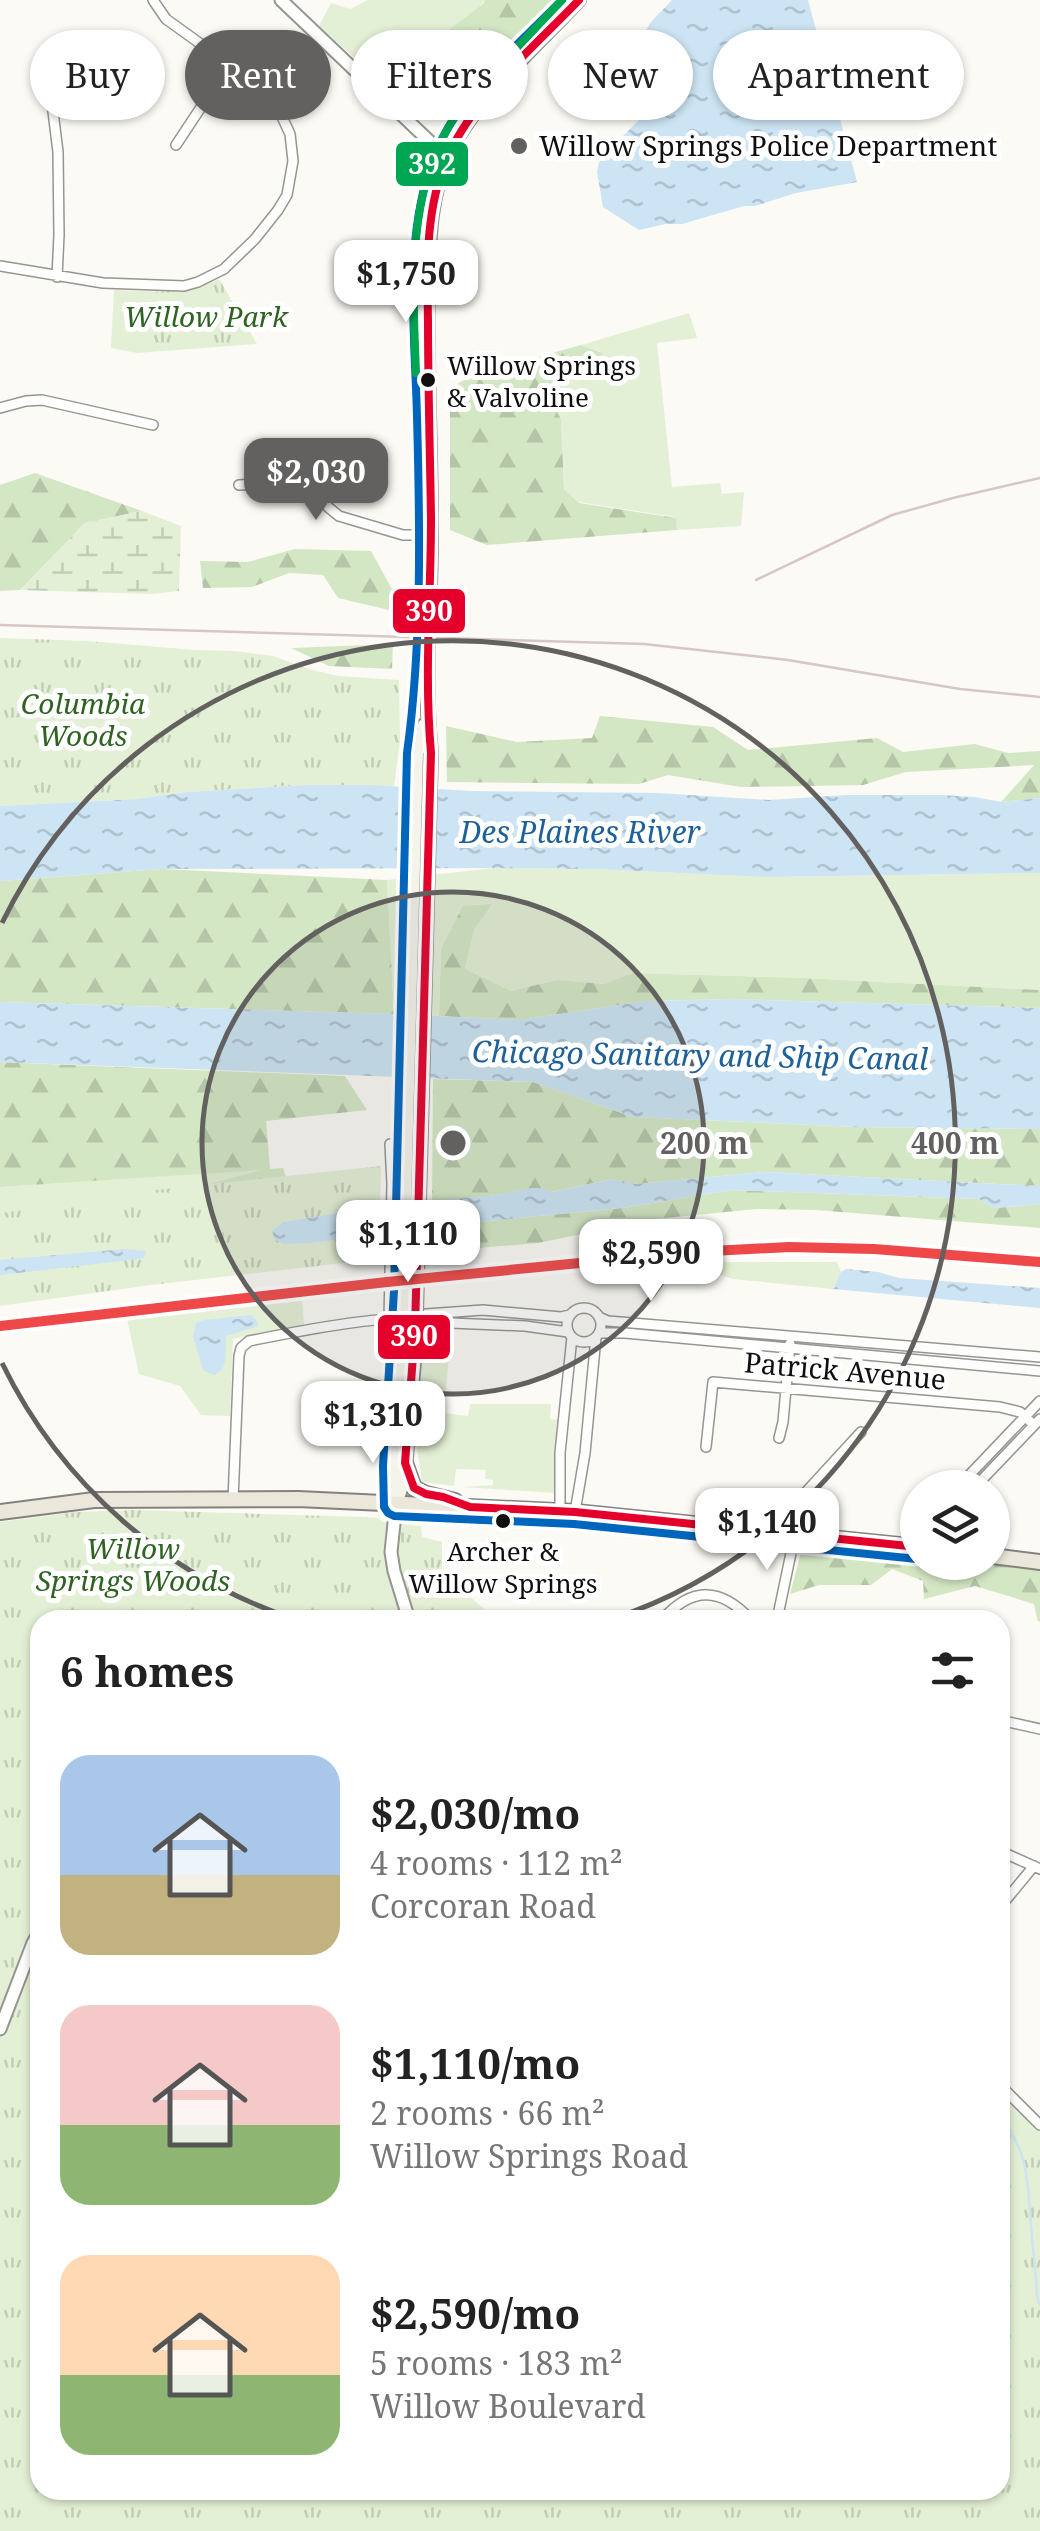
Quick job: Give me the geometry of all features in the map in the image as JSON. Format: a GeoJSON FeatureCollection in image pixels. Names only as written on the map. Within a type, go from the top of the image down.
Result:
{"type":"FeatureCollection","features":[{"type":"Feature","properties":{"kind":"main road"},"geometry":{"type":"LineString","coordinates":[[396,1504],[405,1463],[432,536],[427,346],[432,210],[447,158],[462,128],[579,0]]}},
{"type":"Feature","properties":{"kind":"main road"},"geometry":{"type":"LineString","coordinates":[[396,1504],[394,1466],[409,1349]]}},
{"type":"Feature","properties":{"kind":"main road"},"geometry":{"type":"LineString","coordinates":[[405,1463],[414,1488],[470,1506]]}},
{"type":"Feature","properties":{"kind":"main road"},"geometry":{"type":"LineString","coordinates":[[0,1512],[94,1500],[298,1499],[567,1512],[900,1545]]}},
{"type":"Feature","properties":{"kind":"main road"},"geometry":{"type":"LineString","coordinates":[[1010,1558],[1040,1562]]}},
{"type":"Feature","properties":{"kind":"street"},"geometry":{"type":"LineString","coordinates":[[153,0],[166,18],[185,32]]}},
{"type":"Feature","properties":{"kind":"street"},"geometry":{"type":"LineString","coordinates":[[281,0],[447,158]]}},
{"type":"Feature","properties":{"kind":"street"},"geometry":{"type":"LineString","coordinates":[[54,120],[60,236],[57,277]]}},
{"type":"Feature","properties":{"kind":"street"},"geometry":{"type":"LineString","coordinates":[[176,146],[193,120]]}},
{"type":"Feature","properties":{"kind":"street"},"geometry":{"type":"LineString","coordinates":[[0,266],[57,277],[156,286],[184,286],[213,276],[236,260],[274,218],[286,195],[294,161],[284,120]]}},
{"type":"Feature","properties":{"kind":"street"},"geometry":{"type":"LineString","coordinates":[[0,408],[42,400],[153,425]]}},
{"type":"Feature","properties":{"kind":"street"},"geometry":{"type":"LineString","coordinates":[[239,485],[303,481],[339,516],[403,535],[432,536]]}},
{"type":"Feature","properties":{"kind":"street"},"geometry":{"type":"LineString","coordinates":[[389,1319],[390,1144]]}},
{"type":"Feature","properties":{"kind":"street"},"geometry":{"type":"LineString","coordinates":[[567,1512],[560,1462],[568,1321],[574,1311],[585,1308],[608,1320],[1040,1357]]}},
{"type":"Feature","properties":{"kind":"street"},"geometry":{"type":"LineString","coordinates":[[420,1318],[426,1314],[483,1310],[570,1316]]}},
{"type":"Feature","properties":{"kind":"street"},"geometry":{"type":"LineString","coordinates":[[567,1512],[584,1462],[599,1317]]}},
{"type":"Feature","properties":{"kind":"street"},"geometry":{"type":"LineString","coordinates":[[233,1500],[239,1356],[244,1344],[298,1331],[420,1318],[427,1322],[525,1326],[570,1335],[581,1342],[598,1335],[624,1333],[1040,1371]]}},
{"type":"Feature","properties":{"kind":"street"},"geometry":{"type":"LineString","coordinates":[[779,1438],[790,1336]]}},
{"type":"Feature","properties":{"kind":"street"},"geometry":{"type":"LineString","coordinates":[[568,1366],[581,1363],[593,1369]]}},
{"type":"Feature","properties":{"kind":"street","name":"Patrick Avenue"},"geometry":{"type":"LineString","coordinates":[[706,1447],[712,1382],[1000,1407],[1026,1417]]}},
{"type":"Feature","properties":{"kind":"street"},"geometry":{"type":"LineString","coordinates":[[975,1470],[1040,1402]]}},
{"type":"Feature","properties":{"kind":"street"},"geometry":{"type":"LineString","coordinates":[[991,1470],[1037,1422],[1026,1417]]}},
{"type":"Feature","properties":{"kind":"street"},"geometry":{"type":"LineString","coordinates":[[779,1610],[800,1499],[862,1432]]}},
{"type":"Feature","properties":{"kind":"street"},"geometry":{"type":"LineString","coordinates":[[560,1462],[584,1462]]}},
{"type":"Feature","properties":{"kind":"street"},"geometry":{"type":"LineString","coordinates":[[396,1504],[392,1552],[406,1610]]}},
{"type":"Feature","properties":{"kind":"street"},"geometry":{"type":"LineString","coordinates":[[671,1610],[686,1599],[711,1594],[730,1601],[740,1610]]}},
{"type":"Feature","properties":{"kind":"street"},"geometry":{"type":"LineString","coordinates":[[1010,1722],[1040,1729]]}},
{"type":"Feature","properties":{"kind":"street"},"geometry":{"type":"LineString","coordinates":[[1010,1856],[1037,1868],[1010,1896]]}},
{"type":"Feature","properties":{"kind":"street"},"geometry":{"type":"LineString","coordinates":[[0,2029],[30,1950]]}},
{"type":"Feature","properties":{"kind":"street"},"geometry":{"type":"LineString","coordinates":[[1010,2096],[1040,2125]]}},
{"type":"Feature","properties":{"kind":"green space"},"geometry":{"type":"Polygon","coordinates":[[[368,0],[485,0],[462,30],[351,30],[351,55],[331,37],[331,30],[319,26],[331,3],[350,9],[368,0]]]}},
{"type":"Feature","properties":{"kind":"green space"},"geometry":{"type":"Polygon","coordinates":[[[485,0],[557,0],[528,31],[449,30],[485,0]]]}},
{"type":"Feature","properties":{"kind":"green space","name":"Willow Park"},"geometry":{"type":"Polygon","coordinates":[[[219,279],[257,344],[137,353],[111,348],[114,290],[181,290],[219,279]]]}},
{"type":"Feature","properties":{"kind":"green space"},"geometry":{"type":"Polygon","coordinates":[[[689,313],[697,338],[657,343],[672,487],[720,483],[722,494],[744,492],[741,526],[677,530],[675,517],[578,502],[564,489],[561,419],[549,397],[558,379],[589,372],[602,352],[581,345],[689,313]]]}},
{"type":"Feature","properties":{"kind":"green space"},"geometry":{"type":"Polygon","coordinates":[[[581,345],[603,353],[589,372],[558,379],[549,397],[561,419],[564,489],[579,503],[676,518],[677,530],[487,545],[450,530],[450,388],[473,375],[581,345]]]}},
{"type":"Feature","properties":{"kind":"green space"},"geometry":{"type":"Polygon","coordinates":[[[35,473],[142,511],[85,523],[20,590],[0,591],[0,485],[35,473]]]}},
{"type":"Feature","properties":{"kind":"green space"},"geometry":{"type":"Polygon","coordinates":[[[142,511],[181,526],[179,591],[152,594],[20,590],[85,523],[142,511]]]}},
{"type":"Feature","properties":{"kind":"green space"},"geometry":{"type":"Polygon","coordinates":[[[295,549],[371,551],[392,589],[389,610],[338,598],[323,575],[289,573],[252,587],[203,588],[200,561],[248,562],[295,549]]]}},
{"type":"Feature","properties":{"kind":"green space","name":"Columbia Woods"},"geometry":{"type":"Polygon","coordinates":[[[0,638],[235,651],[273,656],[338,676],[399,680],[400,741],[394,786],[306,785],[0,806],[0,638]]]}},
{"type":"Feature","properties":{"kind":"green space"},"geometry":{"type":"Polygon","coordinates":[[[393,644],[392,669],[329,666],[291,648],[393,644]]]}},
{"type":"Feature","properties":{"kind":"green space"},"geometry":{"type":"Polygon","coordinates":[[[600,716],[713,727],[748,750],[877,738],[903,752],[975,744],[1008,753],[1040,751],[1040,798],[1001,802],[1034,765],[906,772],[863,785],[741,787],[668,775],[639,784],[447,782],[446,726],[517,742],[592,738],[600,716]]]}},
{"type":"Feature","properties":{"kind":"green space"},"geometry":{"type":"Polygon","coordinates":[[[494,868],[765,877],[1040,873],[1040,990],[633,973],[604,984],[557,980],[511,991],[465,970],[474,930],[491,904],[441,949],[439,1016],[394,1014],[387,880],[494,868]]]}},
{"type":"Feature","properties":{"kind":"green space"},"geometry":{"type":"Polygon","coordinates":[[[161,869],[387,880],[394,1014],[0,1002],[0,881],[161,869]]]}},
{"type":"Feature","properties":{"kind":"green space"},"geometry":{"type":"Polygon","coordinates":[[[492,904],[474,930],[465,969],[511,991],[557,980],[604,984],[633,973],[804,978],[1040,990],[1040,1008],[732,999],[646,1001],[520,1020],[439,1016],[441,949],[463,906],[492,904]]]}},
{"type":"Feature","properties":{"kind":"green space"},"geometry":{"type":"Polygon","coordinates":[[[0,1062],[345,1076],[367,1110],[266,1121],[270,1169],[283,1168],[288,1184],[179,1192],[262,1170],[0,1187],[0,1062]]]}},
{"type":"Feature","properties":{"kind":"green space"},"geometry":{"type":"Polygon","coordinates":[[[433,1079],[533,1082],[633,1117],[856,1127],[1040,1129],[1040,1186],[765,1172],[635,1184],[613,1179],[551,1192],[531,1189],[432,1201],[433,1079]]]}},
{"type":"Feature","properties":{"kind":"green space"},"geometry":{"type":"Polygon","coordinates":[[[381,1166],[379,1259],[0,1306],[0,1213],[41,1208],[61,1200],[381,1166]]]}},
{"type":"Feature","properties":{"kind":"green space"},"geometry":{"type":"Polygon","coordinates":[[[270,1169],[179,1192],[0,1218],[0,1187],[270,1169]]]}},
{"type":"Feature","properties":{"kind":"green space"},"geometry":{"type":"Polygon","coordinates":[[[732,1190],[979,1199],[994,1208],[1040,1204],[1040,1228],[816,1210],[756,1209],[655,1219],[538,1243],[442,1251],[432,1244],[432,1233],[458,1224],[622,1208],[732,1190]]]}},
{"type":"Feature","properties":{"kind":"green space"},"geometry":{"type":"Polygon","coordinates":[[[712,1262],[837,1262],[841,1272],[833,1289],[733,1279],[711,1272],[712,1262]]]}},
{"type":"Feature","properties":{"kind":"green space"},"geometry":{"type":"Polygon","coordinates":[[[302,1299],[304,1325],[233,1339],[230,1416],[201,1415],[180,1386],[139,1374],[127,1319],[302,1299]]]}},
{"type":"Feature","properties":{"kind":"green space"},"geometry":{"type":"Polygon","coordinates":[[[451,1331],[444,1413],[468,1416],[470,1404],[551,1404],[550,1419],[558,1420],[555,1493],[462,1487],[493,1485],[493,1480],[485,1479],[486,1470],[456,1469],[454,1486],[422,1482],[415,1434],[424,1332],[451,1331]]]}},
{"type":"Feature","properties":{"kind":"green space","name":"Willow Springs Woods"},"geometry":{"type":"Polygon","coordinates":[[[134,1510],[362,1517],[421,1526],[422,1537],[442,1542],[442,1571],[485,1610],[30,1610],[30,2500],[1010,2500],[1010,2101],[1040,2130],[1040,2531],[0,2531],[0,1522],[76,1512],[134,1510]]]}},
{"type":"Feature","properties":{"kind":"green space"},"geometry":{"type":"Polygon","coordinates":[[[810,1540],[900,1549],[900,1572],[892,1569],[871,1585],[819,1585],[790,1594],[800,1556],[810,1540]]]}},
{"type":"Feature","properties":{"kind":"green space"},"geometry":{"type":"Polygon","coordinates":[[[1010,1564],[1040,1567],[1040,1621],[1034,1604],[975,1586],[924,1599],[923,1581],[1010,1580],[1010,1564]]]}},
{"type":"Feature","properties":{"kind":"water"},"geometry":{"type":"Polygon","coordinates":[[[672,0],[808,0],[816,30],[713,30],[713,120],[840,120],[857,182],[796,193],[682,224],[639,230],[603,207],[597,172],[600,159],[639,120],[693,120],[693,30],[646,30],[672,0]]]}},
{"type":"Feature","properties":{"kind":"water","name":"Des Plaines River"},"geometry":{"type":"Polygon","coordinates":[[[306,785],[658,793],[769,800],[847,795],[942,795],[1001,802],[1040,798],[1040,873],[765,877],[595,869],[161,869],[0,881],[0,806],[306,785]]]}},
{"type":"Feature","properties":{"kind":"water","name":"Chicago Sanitary and Ship Canal"},"geometry":{"type":"Polygon","coordinates":[[[732,999],[1040,1008],[1040,1129],[856,1127],[633,1117],[533,1082],[0,1062],[0,1002],[520,1020],[646,1001],[732,999]]]}},
{"type":"Feature","properties":{"kind":"water"},"geometry":{"type":"Polygon","coordinates":[[[765,1172],[1040,1186],[1040,1204],[994,1208],[979,1199],[732,1190],[621,1208],[312,1243],[283,1244],[275,1240],[272,1231],[283,1222],[531,1188],[552,1192],[613,1179],[635,1184],[765,1172]]]}},
{"type":"Feature","properties":{"kind":"water"},"geometry":{"type":"Polygon","coordinates":[[[124,1249],[146,1251],[140,1259],[0,1275],[0,1260],[124,1249]]]}},
{"type":"Feature","properties":{"kind":"water"},"geometry":{"type":"Polygon","coordinates":[[[846,1269],[899,1278],[1040,1288],[1040,1308],[833,1289],[846,1269]]]}},
{"type":"Feature","properties":{"kind":"water"},"geometry":{"type":"Polygon","coordinates":[[[251,1315],[258,1326],[226,1336],[225,1359],[219,1373],[203,1370],[193,1337],[196,1323],[251,1315]]]}},
{"type":"Feature","properties":{"kind":"waterway"},"geometry":{"type":"LineString","coordinates":[[1010,2130],[1025,2168],[1040,2305]]}},
{"type":"Feature","properties":{"kind":"railway"},"geometry":{"type":"LineString","coordinates":[[756,580],[892,515],[1040,478]]}},
{"type":"Feature","properties":{"kind":"railway"},"geometry":{"type":"LineString","coordinates":[[0,625],[644,644],[788,660],[960,689],[1040,697]]}},
{"type":"Feature","properties":{"kind":"transit line"},"geometry":{"type":"LineString","coordinates":[[562,0],[460,109],[436,152],[418,216],[413,317],[419,586],[407,753],[394,1291],[384,1507],[394,1516],[574,1524],[900,1557]]}},
{"type":"Feature","properties":{"kind":"transit line","name":"392"},"geometry":{"type":"LineString","coordinates":[[416,373],[415,247],[425,184],[435,154],[466,102],[562,0]]}},
{"type":"Feature","properties":{"kind":"transit line","name":"390"},"geometry":{"type":"LineString","coordinates":[[579,0],[507,73],[474,113],[448,156],[431,216],[427,280],[431,753],[415,1329],[405,1463],[414,1488],[470,1507],[575,1512],[900,1545]]}},
{"type":"Feature","properties":{"kind":"transit line"},"geometry":{"type":"LineString","coordinates":[[0,1326],[692,1252],[789,1247],[874,1249],[1040,1262]]}},
{"type":"Feature","properties":{"kind":"place","name":"Willow Springs Police Department"},"geometry":{"type":"Point","coordinates":[519,146]}},
{"type":"Feature","properties":{"kind":"place","name":"Willow Springs & Valvoline"},"geometry":{"type":"Point","coordinates":[428,380]}},
{"type":"Feature","properties":{"kind":"place","name":"Archer & Willow Springs"},"geometry":{"type":"Point","coordinates":[503,1521]}}]}
